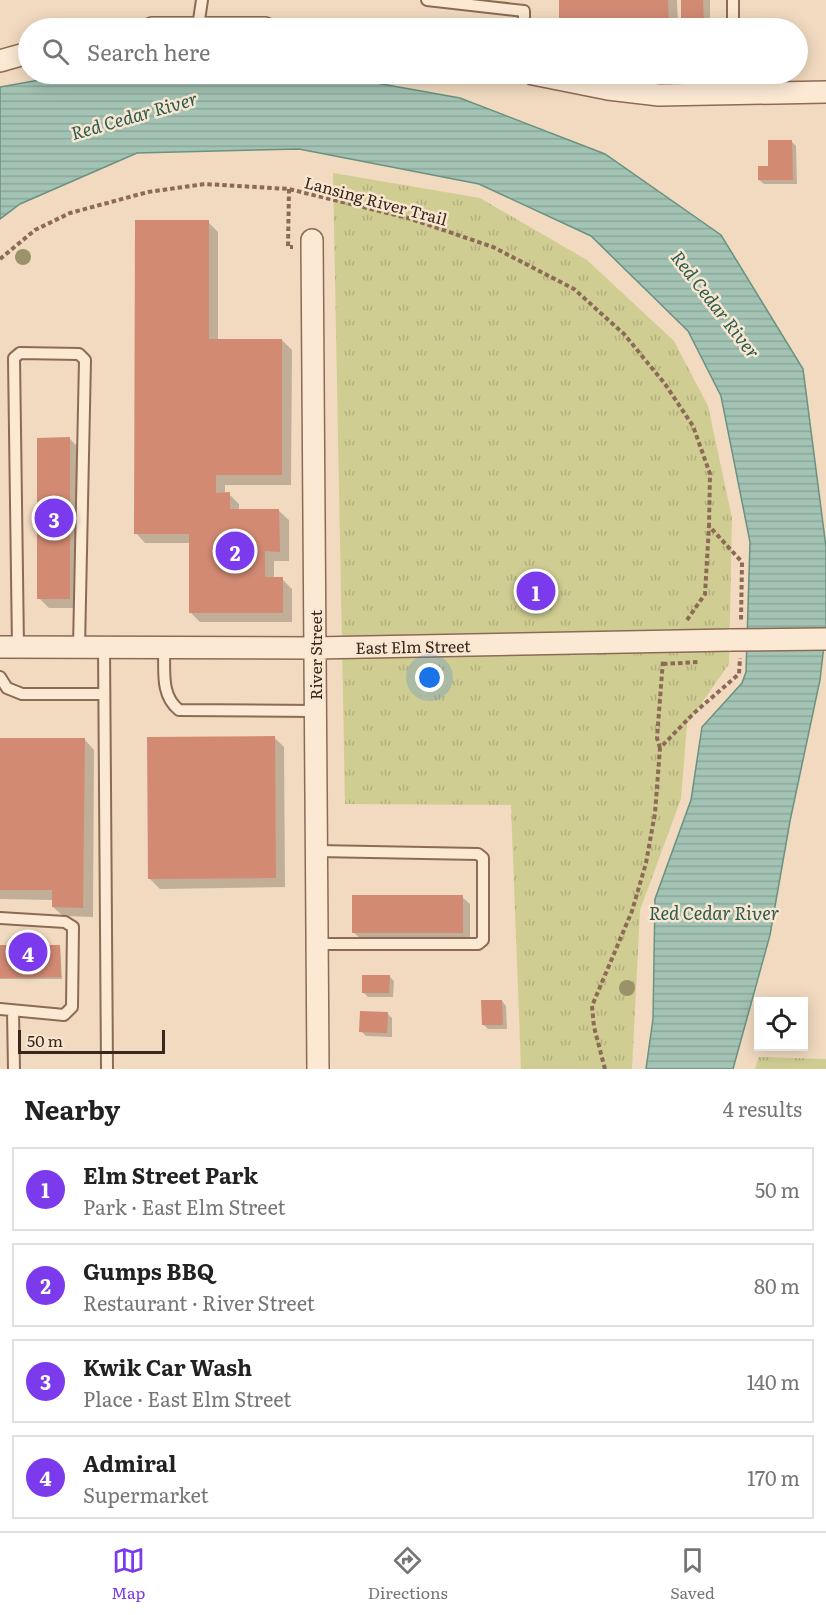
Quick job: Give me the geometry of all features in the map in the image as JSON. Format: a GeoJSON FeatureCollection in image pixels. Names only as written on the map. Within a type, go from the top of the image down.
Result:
{"type":"FeatureCollection","features":[{"type":"Feature","properties":{"kind":"street"},"geometry":{"type":"LineString","coordinates":[[0,61],[18,56]]}},
{"type":"Feature","properties":{"kind":"street"},"geometry":{"type":"LineString","coordinates":[[583,84],[659,95],[826,92]]}},
{"type":"Feature","properties":{"kind":"street","name":"River Street"},"geometry":{"type":"LineString","coordinates":[[312,243],[318,1069]]}},
{"type":"Feature","properties":{"kind":"street","name":"East Elm Street"},"geometry":{"type":"LineString","coordinates":[[9,647],[315,648],[826,639]]}},
{"type":"Feature","properties":{"kind":"lane"},"geometry":{"type":"LineString","coordinates":[[199,18],[202,0]]}},
{"type":"Feature","properties":{"kind":"lane"},"geometry":{"type":"LineString","coordinates":[[427,0],[525,5]]}},
{"type":"Feature","properties":{"kind":"lane"},"geometry":{"type":"LineString","coordinates":[[733,0],[733,18]]}},
{"type":"Feature","properties":{"kind":"lane"},"geometry":{"type":"LineString","coordinates":[[732,95],[733,84]]}},
{"type":"Feature","properties":{"kind":"lane"},"geometry":{"type":"LineString","coordinates":[[9,647],[14,358],[20,353],[79,354],[85,360],[78,647]]}},
{"type":"Feature","properties":{"kind":"lane"},"geometry":{"type":"LineString","coordinates":[[104,647],[107,1069]]}},
{"type":"Feature","properties":{"kind":"lane"},"geometry":{"type":"LineString","coordinates":[[164,648],[165,694],[171,704],[179,710],[316,711]]}},
{"type":"Feature","properties":{"kind":"lane"},"geometry":{"type":"LineString","coordinates":[[0,677],[8,688],[22,694],[104,694]]}},
{"type":"Feature","properties":{"kind":"lane"},"geometry":{"type":"LineString","coordinates":[[316,851],[478,854],[483,858],[483,940],[478,944],[317,944]]}},
{"type":"Feature","properties":{"kind":"lane"},"geometry":{"type":"LineString","coordinates":[[0,918],[66,922],[73,927],[72,1007],[69,1012],[64,1015],[0,1009]]}},
{"type":"Feature","properties":{"kind":"lane"},"geometry":{"type":"LineString","coordinates":[[13,1011],[14,1069]]}},
{"type":"Feature","properties":{"kind":"path","name":"Lansing River Trail"},"geometry":{"type":"LineString","coordinates":[[0,259],[35,230],[70,213],[148,192],[205,184],[289,189],[408,218],[482,243],[574,289],[624,334],[665,384],[693,426],[710,474],[710,526],[705,594],[684,626]]}},
{"type":"Feature","properties":{"kind":"path"},"geometry":{"type":"LineString","coordinates":[[289,189],[288,247],[312,243]]}},
{"type":"Feature","properties":{"kind":"path"},"geometry":{"type":"LineString","coordinates":[[710,526],[728,544]]}},
{"type":"Feature","properties":{"kind":"path"},"geometry":{"type":"LineString","coordinates":[[605,1069],[594,1027],[592,1006],[632,911],[646,863],[656,803],[660,748],[657,738],[664,656]]}},
{"type":"Feature","properties":{"kind":"path"},"geometry":{"type":"LineString","coordinates":[[660,748],[694,713]]}},
{"type":"Feature","properties":{"kind":"green space"},"geometry":{"type":"Polygon","coordinates":[[[333,173],[480,198],[587,260],[674,341],[708,406],[732,518],[729,664],[687,724],[681,799],[640,910],[632,1069],[521,1069],[511,805],[345,804],[333,173]]]}},
{"type":"Feature","properties":{"kind":"green space"},"geometry":{"type":"Polygon","coordinates":[[[759,1057],[826,1059],[826,1069],[755,1069],[759,1057]]]}},
{"type":"Feature","properties":{"kind":"water","name":"Red Cedar River"},"geometry":{"type":"Polygon","coordinates":[[[18,84],[382,84],[460,98],[605,154],[721,235],[803,369],[826,547],[826,628],[820,680],[790,821],[770,935],[733,1069],[646,1069],[653,1019],[655,899],[691,800],[702,727],[742,683],[746,672],[750,542],[721,396],[688,331],[591,236],[479,184],[299,149],[137,153],[20,204],[0,219],[0,87],[18,84]]]}},
{"type":"Feature","properties":{"kind":"building"},"geometry":{"type":"Polygon","coordinates":[[[559,0],[668,0],[669,18],[559,18],[559,0]]]}},
{"type":"Feature","properties":{"kind":"building"},"geometry":{"type":"Polygon","coordinates":[[[681,0],[703,0],[704,18],[681,18],[681,0]]]}},
{"type":"Feature","properties":{"kind":"building"},"geometry":{"type":"Polygon","coordinates":[[[768,140],[792,140],[793,180],[758,180],[758,166],[768,166],[768,140]]]}},
{"type":"Feature","properties":{"kind":"building"},"geometry":{"type":"Polygon","coordinates":[[[135,220],[209,220],[209,339],[282,339],[282,475],[216,475],[216,493],[230,492],[230,509],[279,509],[280,552],[265,551],[265,577],[283,577],[283,613],[189,613],[189,534],[134,534],[135,220]]]}},
{"type":"Feature","properties":{"kind":"building"},"geometry":{"type":"Polygon","coordinates":[[[70,437],[70,599],[37,599],[37,438],[70,437]]]}},
{"type":"Feature","properties":{"kind":"building"},"geometry":{"type":"Polygon","coordinates":[[[275,736],[276,878],[148,879],[147,737],[275,736]]]}},
{"type":"Feature","properties":{"kind":"building"},"geometry":{"type":"Polygon","coordinates":[[[0,738],[85,738],[83,908],[52,907],[52,890],[0,890],[0,738]]]}},
{"type":"Feature","properties":{"kind":"building"},"geometry":{"type":"Polygon","coordinates":[[[352,895],[463,895],[463,933],[352,933],[352,895]]]}},
{"type":"Feature","properties":{"kind":"building"},"geometry":{"type":"Polygon","coordinates":[[[0,945],[60,945],[61,977],[0,978],[0,945]]]}},
{"type":"Feature","properties":{"kind":"building"},"geometry":{"type":"Polygon","coordinates":[[[362,975],[390,975],[389,993],[362,993],[362,975]]]}},
{"type":"Feature","properties":{"kind":"building"},"geometry":{"type":"Polygon","coordinates":[[[481,1000],[502,1000],[503,1025],[482,1025],[481,1000]]]}},
{"type":"Feature","properties":{"kind":"building"},"geometry":{"type":"Polygon","coordinates":[[[360,1011],[388,1012],[387,1033],[359,1032],[360,1011]]]}},
{"type":"Feature","properties":{"kind":"place","name":"Kwik Car Wash"},"geometry":{"type":"Point","coordinates":[54,518]}},
{"type":"Feature","properties":{"kind":"place","name":"Gumps BBQ"},"geometry":{"type":"Point","coordinates":[235,551]}},
{"type":"Feature","properties":{"kind":"place","name":"Elm Street Park"},"geometry":{"type":"Point","coordinates":[536,591]}},
{"type":"Feature","properties":{"kind":"place","name":"Admiral"},"geometry":{"type":"Point","coordinates":[28,952]}}]}
